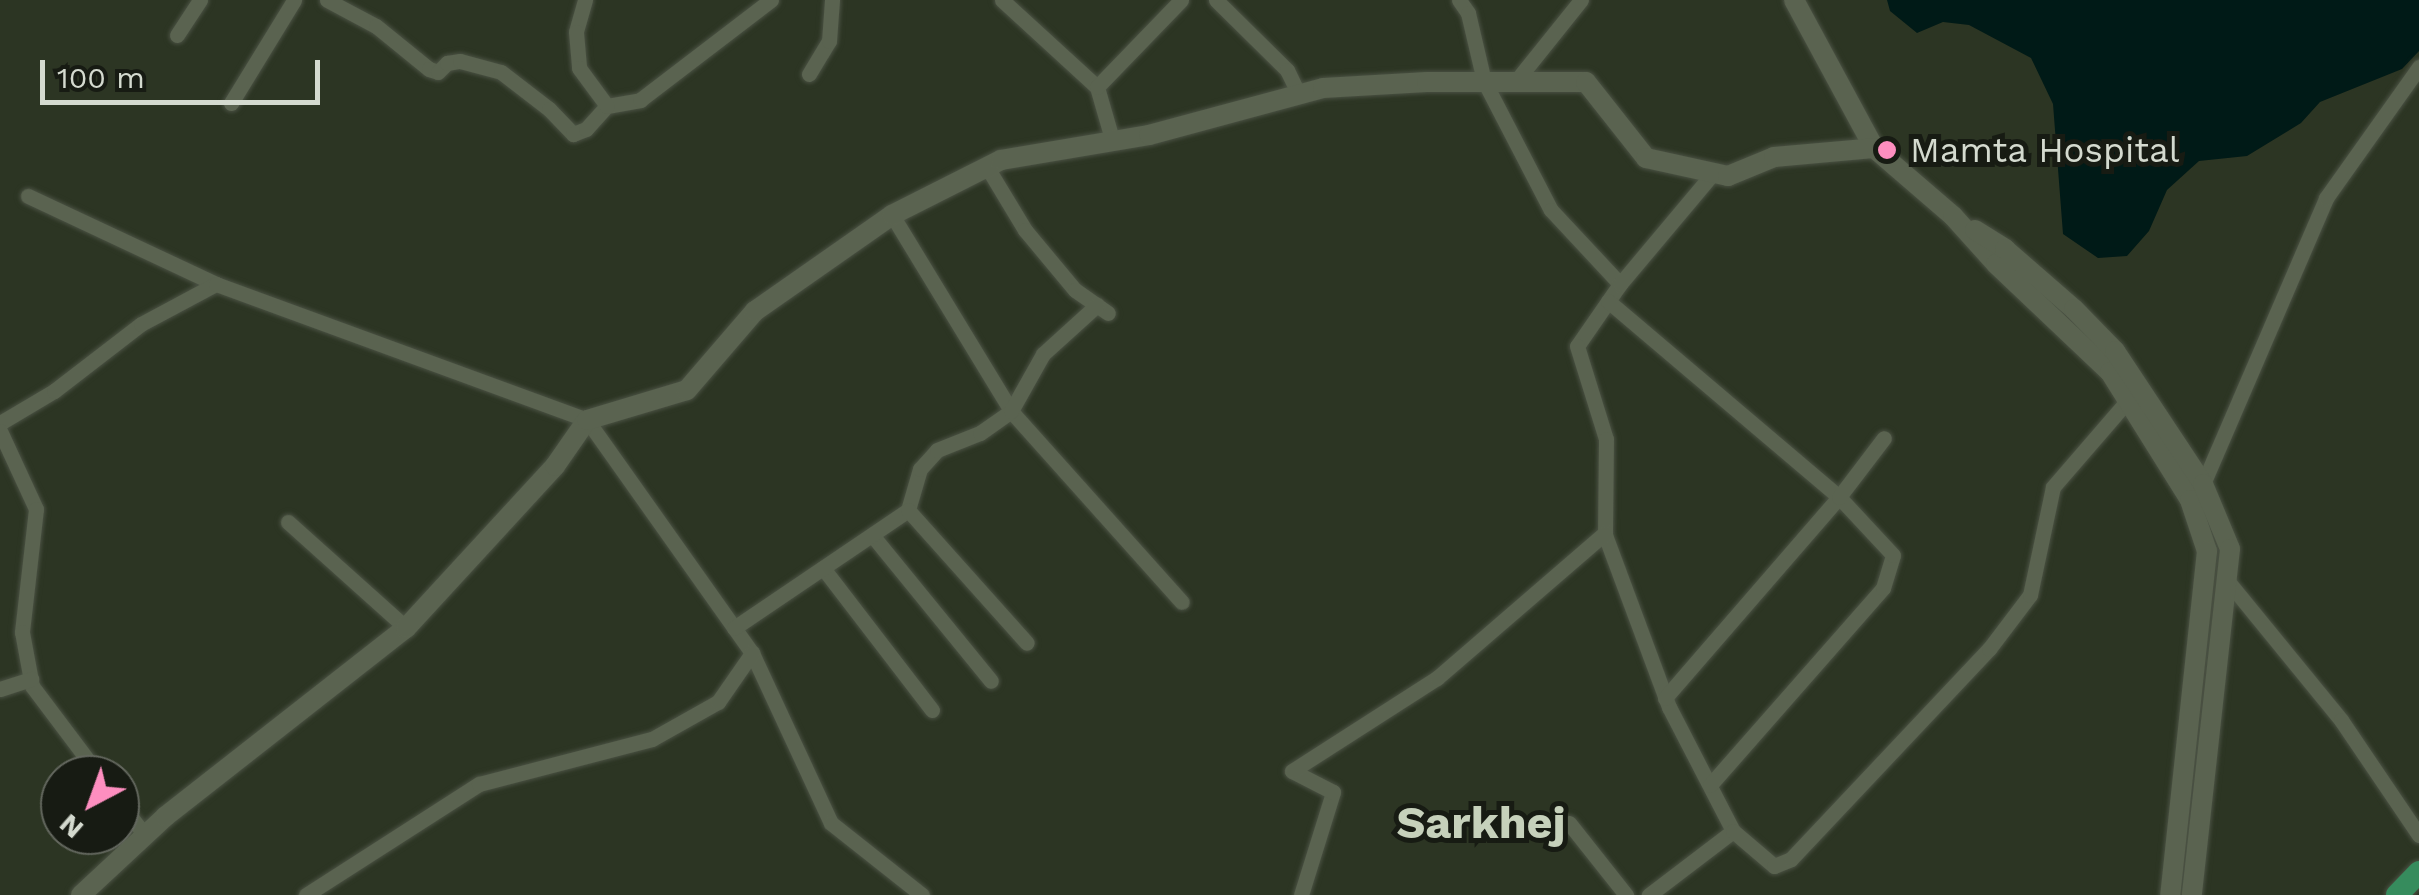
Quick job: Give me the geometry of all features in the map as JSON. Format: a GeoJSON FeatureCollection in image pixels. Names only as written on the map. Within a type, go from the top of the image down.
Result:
{"type":"FeatureCollection","features":[{"type":"Feature","properties":{"kind":"main road"},"geometry":{"type":"LineString","coordinates":[[2397,895],[2419,872]]}},
{"type":"Feature","properties":{"kind":"street"},"geometry":{"type":"LineString","coordinates":[[178,35],[200,0]]}},
{"type":"Feature","properties":{"kind":"street"},"geometry":{"type":"LineString","coordinates":[[230,103],[294,0]]}},
{"type":"Feature","properties":{"kind":"street"},"geometry":{"type":"LineString","coordinates":[[327,0],[376,26],[428,69],[438,72],[447,63],[460,61],[501,72],[549,108],[573,134],[586,130],[607,106],[640,100],[771,0]]}},
{"type":"Feature","properties":{"kind":"street"},"geometry":{"type":"LineString","coordinates":[[585,0],[576,32],[578,68],[607,106]]}},
{"type":"Feature","properties":{"kind":"street"},"geometry":{"type":"LineString","coordinates":[[809,74],[829,41],[832,0]]}},
{"type":"Feature","properties":{"kind":"street"},"geometry":{"type":"LineString","coordinates":[[1002,0],[1098,87],[1112,139]]}},
{"type":"Feature","properties":{"kind":"street"},"geometry":{"type":"LineString","coordinates":[[1098,87],[1181,0]]}},
{"type":"Feature","properties":{"kind":"street"},"geometry":{"type":"LineString","coordinates":[[1216,0],[1287,70],[1299,95]]}},
{"type":"Feature","properties":{"kind":"street"},"geometry":{"type":"LineString","coordinates":[[1460,0],[1468,13],[1484,81],[1550,210],[1620,284]]}},
{"type":"Feature","properties":{"kind":"street"},"geometry":{"type":"LineString","coordinates":[[1516,81],[1581,0]]}},
{"type":"Feature","properties":{"kind":"street"},"geometry":{"type":"LineString","coordinates":[[1794,0],[1874,148],[1952,216],[1996,264],[2086,347],[2129,399],[2190,500],[2207,551],[2170,895]]}},
{"type":"Feature","properties":{"kind":"street"},"geometry":{"type":"LineString","coordinates":[[2203,484],[2326,198],[2419,67]]}},
{"type":"Feature","properties":{"kind":"street"},"geometry":{"type":"LineString","coordinates":[[81,895],[145,835],[406,628],[555,466],[587,420],[687,390],[755,311],[892,215],[1000,160],[1148,135],[1324,88],[1484,81],[1586,82],[1646,158],[1728,176],[1774,157],[1874,148]]}},
{"type":"Feature","properties":{"kind":"street"},"geometry":{"type":"LineString","coordinates":[[734,628],[908,510],[920,469],[937,450],[980,433],[1011,410],[1043,354],[1064,330],[1102,309],[1075,290],[1025,230],[987,167]]}},
{"type":"Feature","properties":{"kind":"street"},"geometry":{"type":"LineString","coordinates":[[1714,173],[1620,284],[1577,346],[1606,439],[1606,533],[1665,698],[1733,831],[1774,866],[1790,859],[1989,649],[2030,595],[2052,487],[2129,399]]}},
{"type":"Feature","properties":{"kind":"street"},"geometry":{"type":"LineString","coordinates":[[28,196],[216,284],[587,420],[752,653],[831,823],[922,895]]}},
{"type":"Feature","properties":{"kind":"street"},"geometry":{"type":"LineString","coordinates":[[892,215],[1011,410],[1182,602]]}},
{"type":"Feature","properties":{"kind":"street"},"geometry":{"type":"LineString","coordinates":[[1952,216],[2004,248],[2115,351],[2203,484],[2230,549],[2192,895]]}},
{"type":"Feature","properties":{"kind":"street"},"geometry":{"type":"LineString","coordinates":[[0,423],[54,391],[141,324],[216,284]]}},
{"type":"Feature","properties":{"kind":"street"},"geometry":{"type":"LineString","coordinates":[[1608,301],[1839,497],[1893,555],[1883,588],[1710,786]]}},
{"type":"Feature","properties":{"kind":"street"},"geometry":{"type":"LineString","coordinates":[[0,431],[36,509],[22,632],[31,679],[85,755]]}},
{"type":"Feature","properties":{"kind":"street"},"geometry":{"type":"LineString","coordinates":[[1665,698],[1839,497],[1884,438]]}},
{"type":"Feature","properties":{"kind":"street"},"geometry":{"type":"LineString","coordinates":[[908,510],[1027,644]]}},
{"type":"Feature","properties":{"kind":"street"},"geometry":{"type":"LineString","coordinates":[[288,522],[406,628]]}},
{"type":"Feature","properties":{"kind":"street"},"geometry":{"type":"LineString","coordinates":[[1301,895],[1333,792],[1292,772],[1437,678],[1606,533]]}},
{"type":"Feature","properties":{"kind":"street"},"geometry":{"type":"LineString","coordinates":[[872,535],[990,681]]}},
{"type":"Feature","properties":{"kind":"street"},"geometry":{"type":"LineString","coordinates":[[823,568],[932,710]]}},
{"type":"Feature","properties":{"kind":"street"},"geometry":{"type":"LineString","coordinates":[[2226,579],[2341,720],[2419,836]]}},
{"type":"Feature","properties":{"kind":"street"},"geometry":{"type":"LineString","coordinates":[[306,895],[479,784],[652,739],[718,702],[752,653]]}},
{"type":"Feature","properties":{"kind":"street"},"geometry":{"type":"LineString","coordinates":[[0,690],[31,679]]}},
{"type":"Feature","properties":{"kind":"street"},"geometry":{"type":"LineString","coordinates":[[1569,823],[1626,895]]}},
{"type":"Feature","properties":{"kind":"street"},"geometry":{"type":"LineString","coordinates":[[140,829],[145,835]]}},
{"type":"Feature","properties":{"kind":"street"},"geometry":{"type":"LineString","coordinates":[[1649,895],[1733,831]]}},
{"type":"Feature","properties":{"kind":"water"},"geometry":{"type":"Polygon","coordinates":[[[1887,0],[2419,0],[2419,51],[2402,69],[2320,102],[2301,123],[2247,156],[2199,161],[2167,190],[2149,231],[2127,256],[2098,258],[2063,234],[2053,104],[2031,58],[1969,25],[1943,22],[1917,33],[1890,11],[1887,0]]]}},
{"type":"Feature","properties":{"kind":"place","name":"Mamta Hospital"},"geometry":{"type":"Point","coordinates":[1887,150]}},
{"type":"Feature","properties":{"kind":"district","name":"Sarkhej"},"geometry":{"type":"Point","coordinates":[1481,823]}}]}
